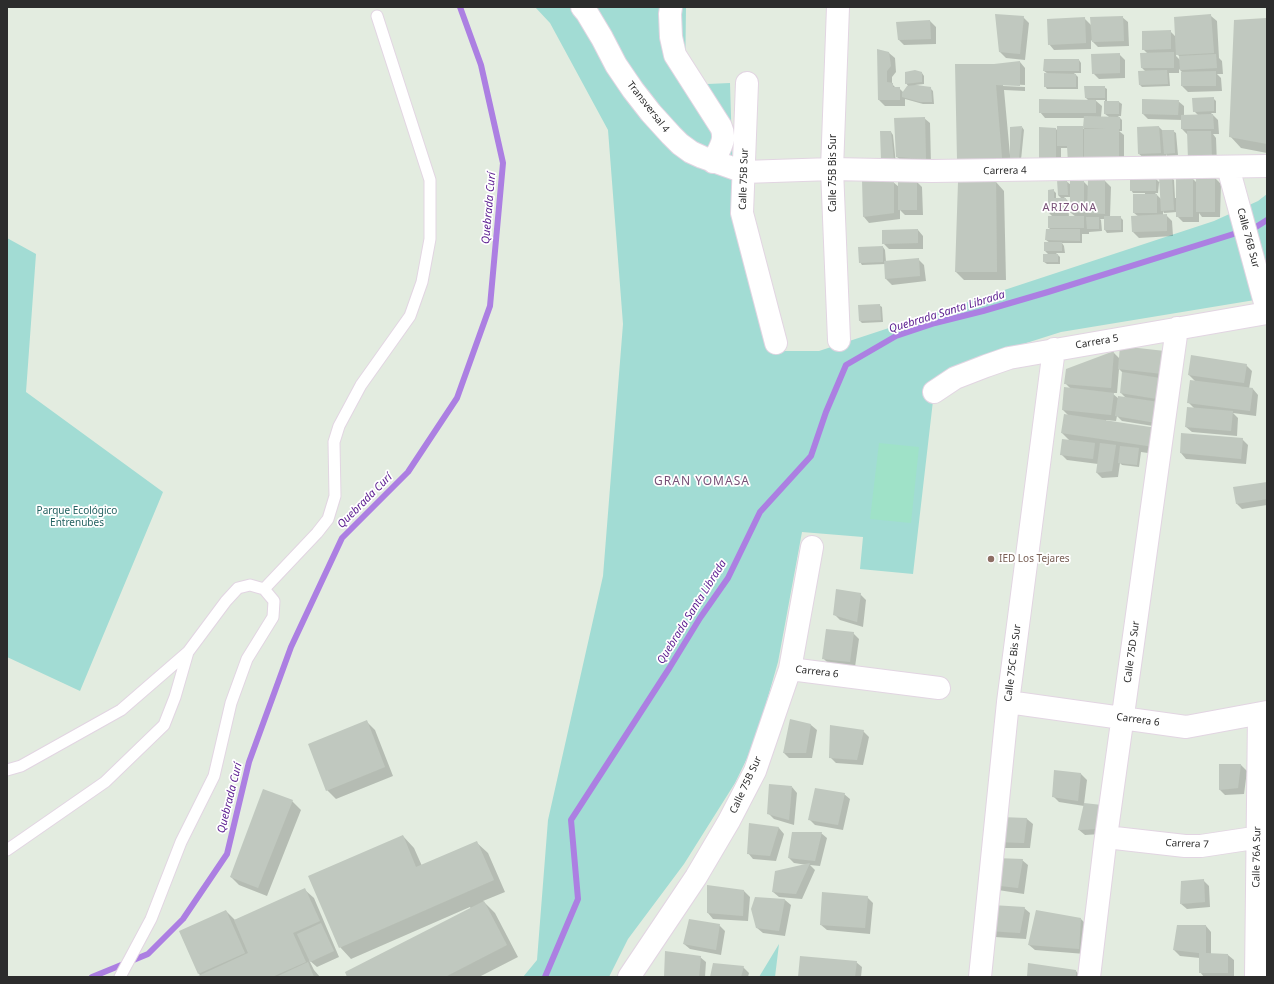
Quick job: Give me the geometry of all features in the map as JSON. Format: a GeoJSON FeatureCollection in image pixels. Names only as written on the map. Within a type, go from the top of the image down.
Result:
{"type":"FeatureCollection","features":[{"type":"Feature","properties":{"kind":"street","name":"Transversal 4"},"geometry":{"type":"LineString","coordinates":[[582,7],[602,38],[616,65],[651,113],[680,144],[691,152],[713,162],[744,172]]}},
{"type":"Feature","properties":{"kind":"street"},"geometry":{"type":"LineString","coordinates":[[671,7],[671,37],[676,55],[721,127],[723,133],[724,139],[713,162]]}},
{"type":"Feature","properties":{"kind":"street","name":"Calle 75B Bis Sur"},"geometry":{"type":"LineString","coordinates":[[838,7],[832,169],[839,340]]}},
{"type":"Feature","properties":{"kind":"street","name":"Calle 75B Sur"},"geometry":{"type":"LineString","coordinates":[[747,83],[742,213],[776,343]]}},
{"type":"Feature","properties":{"kind":"street","name":"Carrera 4"},"geometry":{"type":"LineString","coordinates":[[744,172],[832,169],[940,171],[1267,166]]}},
{"type":"Feature","properties":{"kind":"street","name":"Calle 76B Sur"},"geometry":{"type":"LineString","coordinates":[[1228,167],[1267,312]]}},
{"type":"Feature","properties":{"kind":"street","name":"Carrera 5"},"geometry":{"type":"LineString","coordinates":[[934,392],[955,378],[1009,358],[1267,312]]}},
{"type":"Feature","properties":{"kind":"street","name":"Calle 75D Sur"},"geometry":{"type":"LineString","coordinates":[[1089,977],[1122,718],[1177,328]]}},
{"type":"Feature","properties":{"kind":"street","name":"Calle 75C Bis Sur"},"geometry":{"type":"LineString","coordinates":[[980,977],[1008,702],[1054,349]]}},
{"type":"Feature","properties":{"kind":"street","name":"Calle 75B Sur"},"geometry":{"type":"LineString","coordinates":[[629,977],[696,877],[729,821],[755,771],[790,669],[812,547]]}},
{"type":"Feature","properties":{"kind":"street","name":"Carrera 6"},"geometry":{"type":"LineString","coordinates":[[790,669],[939,688]]}},
{"type":"Feature","properties":{"kind":"street","name":"Carrera 6"},"geometry":{"type":"LineString","coordinates":[[1008,702],[1186,727],[1263,713]]}},
{"type":"Feature","properties":{"kind":"street","name":"Calle 76A Sur"},"geometry":{"type":"LineString","coordinates":[[1256,977],[1262,837],[1263,713]]}},
{"type":"Feature","properties":{"kind":"street","name":"Carrera 7"},"geometry":{"type":"LineString","coordinates":[[1106,837],[1185,846],[1201,846],[1262,837]]}},
{"type":"Feature","properties":{"kind":"lane"},"geometry":{"type":"LineString","coordinates":[[264,589],[317,533],[328,519],[335,496],[334,442],[339,426],[361,385],[410,316],[422,282],[430,238],[430,180],[377,16]]}},
{"type":"Feature","properties":{"kind":"lane"},"geometry":{"type":"LineString","coordinates":[[7,770],[21,766],[121,710],[188,652],[226,601],[238,588],[250,586],[264,589],[274,601],[273,617],[247,659],[231,703],[214,776],[181,842],[151,919],[120,977]]}},
{"type":"Feature","properties":{"kind":"lane"},"geometry":{"type":"LineString","coordinates":[[7,850],[105,782],[164,725],[175,697],[188,652]]}},
{"type":"Feature","properties":{"kind":"green space"},"geometry":{"type":"Polygon","coordinates":[[[535,7],[686,7],[685,85],[730,83],[734,214],[771,351],[819,351],[1214,221],[1258,201],[1267,194],[1267,298],[1061,332],[979,358],[945,373],[923,393],[934,392],[913,574],[860,569],[863,537],[802,532],[778,662],[755,742],[735,783],[684,864],[628,939],[609,977],[523,977],[537,960],[548,820],[603,576],[623,324],[608,130],[550,23],[535,7]]]}},
{"type":"Feature","properties":{"kind":"green space","name":"Parque Ecológico Entrenubes"},"geometry":{"type":"Polygon","coordinates":[[[7,238],[36,254],[26,392],[163,492],[80,691],[7,657],[7,238]]]}},
{"type":"Feature","properties":{"kind":"green space"},"geometry":{"type":"Polygon","coordinates":[[[879,443],[919,447],[911,523],[870,519],[879,443]]]}},
{"type":"Feature","properties":{"kind":"green space"},"geometry":{"type":"Polygon","coordinates":[[[779,944],[775,977],[759,977],[779,944]]]}},
{"type":"Feature","properties":{"kind":"building"},"geometry":{"type":"Polygon","coordinates":[[[995,14],[1024,16],[1020,54],[999,52],[995,14]]]}},
{"type":"Feature","properties":{"kind":"building"},"geometry":{"type":"Polygon","coordinates":[[[1211,14],[1214,53],[1176,55],[1174,17],[1211,14]]]}},
{"type":"Feature","properties":{"kind":"building"},"geometry":{"type":"Polygon","coordinates":[[[1123,16],[1124,41],[1092,42],[1090,17],[1123,16]]]}},
{"type":"Feature","properties":{"kind":"building"},"geometry":{"type":"Polygon","coordinates":[[[1085,17],[1086,43],[1048,45],[1047,19],[1085,17]]]}},
{"type":"Feature","properties":{"kind":"building"},"geometry":{"type":"Polygon","coordinates":[[[1266,18],[1267,144],[1229,137],[1234,20],[1266,18]]]}},
{"type":"Feature","properties":{"kind":"building"},"geometry":{"type":"Polygon","coordinates":[[[930,20],[931,39],[898,40],[896,22],[930,20]]]}},
{"type":"Feature","properties":{"kind":"building"},"geometry":{"type":"Polygon","coordinates":[[[1171,30],[1171,49],[1142,50],[1142,31],[1171,30]]]}},
{"type":"Feature","properties":{"kind":"building"},"geometry":{"type":"Polygon","coordinates":[[[877,49],[889,52],[891,66],[887,71],[887,82],[893,83],[893,87],[900,87],[900,100],[878,100],[877,49]]]}},
{"type":"Feature","properties":{"kind":"building"},"geometry":{"type":"Polygon","coordinates":[[[1174,52],[1174,68],[1141,68],[1140,53],[1174,52]]]}},
{"type":"Feature","properties":{"kind":"building"},"geometry":{"type":"Polygon","coordinates":[[[1120,53],[1120,73],[1092,74],[1091,54],[1120,53]]]}},
{"type":"Feature","properties":{"kind":"building"},"geometry":{"type":"Polygon","coordinates":[[[1216,54],[1217,68],[1180,70],[1179,56],[1216,54]]]}},
{"type":"Feature","properties":{"kind":"building"},"geometry":{"type":"Polygon","coordinates":[[[1044,59],[1079,59],[1079,71],[1043,71],[1044,59]]]}},
{"type":"Feature","properties":{"kind":"building"},"geometry":{"type":"Polygon","coordinates":[[[1020,61],[1020,86],[996,85],[1002,158],[957,160],[955,64],[994,64],[1020,61]]]}},
{"type":"Feature","properties":{"kind":"building"},"geometry":{"type":"Polygon","coordinates":[[[915,70],[922,72],[922,82],[905,84],[905,72],[915,70]]]}},
{"type":"Feature","properties":{"kind":"building"},"geometry":{"type":"Polygon","coordinates":[[[1167,70],[1168,84],[1139,85],[1138,71],[1167,70]]]}},
{"type":"Feature","properties":{"kind":"building"},"geometry":{"type":"Polygon","coordinates":[[[1216,71],[1216,86],[1181,86],[1181,72],[1216,71]]]}},
{"type":"Feature","properties":{"kind":"building"},"geometry":{"type":"Polygon","coordinates":[[[1044,73],[1076,74],[1076,87],[1044,87],[1044,73]]]}},
{"type":"Feature","properties":{"kind":"building"},"geometry":{"type":"Polygon","coordinates":[[[916,85],[931,87],[932,102],[920,102],[902,97],[902,93],[907,86],[916,85]]]}},
{"type":"Feature","properties":{"kind":"building"},"geometry":{"type":"Polygon","coordinates":[[[1084,86],[1105,86],[1105,98],[1085,98],[1084,86]]]}},
{"type":"Feature","properties":{"kind":"building"},"geometry":{"type":"Polygon","coordinates":[[[1214,97],[1214,111],[1193,112],[1192,98],[1214,97]]]}},
{"type":"Feature","properties":{"kind":"building"},"geometry":{"type":"Polygon","coordinates":[[[1039,99],[1096,100],[1096,113],[1039,113],[1039,99]]]}},
{"type":"Feature","properties":{"kind":"building"},"geometry":{"type":"Polygon","coordinates":[[[1142,99],[1179,100],[1178,115],[1142,114],[1142,99]]]}},
{"type":"Feature","properties":{"kind":"building"},"geometry":{"type":"Polygon","coordinates":[[[1104,101],[1119,101],[1119,114],[1104,114],[1104,101]]]}},
{"type":"Feature","properties":{"kind":"building"},"geometry":{"type":"Polygon","coordinates":[[[1213,114],[1214,129],[1181,129],[1181,115],[1213,114]]]}},
{"type":"Feature","properties":{"kind":"building"},"geometry":{"type":"Polygon","coordinates":[[[1084,116],[1120,117],[1119,163],[1084,163],[1084,129],[1107,128],[1083,128],[1084,116]]]}},
{"type":"Feature","properties":{"kind":"building"},"geometry":{"type":"Polygon","coordinates":[[[925,117],[926,159],[896,157],[894,118],[925,117]]]}},
{"type":"Feature","properties":{"kind":"building"},"geometry":{"type":"Polygon","coordinates":[[[1022,126],[1019,158],[1010,158],[1010,127],[1022,126]]]}},
{"type":"Feature","properties":{"kind":"building"},"geometry":{"type":"Polygon","coordinates":[[[1057,126],[1083,126],[1083,163],[1068,163],[1067,146],[1057,146],[1057,126]]]}},
{"type":"Feature","properties":{"kind":"building"},"geometry":{"type":"Polygon","coordinates":[[[1159,126],[1161,153],[1138,154],[1137,127],[1159,126]]]}},
{"type":"Feature","properties":{"kind":"building"},"geometry":{"type":"Polygon","coordinates":[[[1039,127],[1056,128],[1056,161],[1039,161],[1039,127]]]}},
{"type":"Feature","properties":{"kind":"building"},"geometry":{"type":"Polygon","coordinates":[[[1162,130],[1174,130],[1175,153],[1164,154],[1162,130]]]}},
{"type":"Feature","properties":{"kind":"building"},"geometry":{"type":"Polygon","coordinates":[[[880,131],[891,131],[894,161],[881,161],[880,131]]]}},
{"type":"Feature","properties":{"kind":"building"},"geometry":{"type":"Polygon","coordinates":[[[1187,131],[1211,131],[1212,159],[1188,160],[1187,131]]]}},
{"type":"Feature","properties":{"kind":"building"},"geometry":{"type":"Polygon","coordinates":[[[1159,177],[1172,177],[1174,210],[1161,211],[1159,177]]]}},
{"type":"Feature","properties":{"kind":"building"},"geometry":{"type":"Polygon","coordinates":[[[1196,177],[1215,177],[1215,212],[1196,212],[1196,177]]]}},
{"type":"Feature","properties":{"kind":"building"},"geometry":{"type":"Polygon","coordinates":[[[1130,178],[1156,178],[1156,191],[1130,191],[1130,178]]]}},
{"type":"Feature","properties":{"kind":"building"},"geometry":{"type":"Polygon","coordinates":[[[1176,178],[1193,178],[1193,217],[1176,217],[1176,178]]]}},
{"type":"Feature","properties":{"kind":"building"},"geometry":{"type":"Polygon","coordinates":[[[862,180],[894,181],[894,213],[863,217],[862,180]]]}},
{"type":"Feature","properties":{"kind":"building"},"geometry":{"type":"Polygon","coordinates":[[[917,180],[917,210],[898,210],[898,181],[917,180]]]}},
{"type":"Feature","properties":{"kind":"building"},"geometry":{"type":"Polygon","coordinates":[[[1057,180],[1067,180],[1068,195],[1058,195],[1057,180]]]}},
{"type":"Feature","properties":{"kind":"building"},"geometry":{"type":"Polygon","coordinates":[[[1088,180],[1105,180],[1105,214],[1087,213],[1088,180]]]}},
{"type":"Feature","properties":{"kind":"building"},"geometry":{"type":"Polygon","coordinates":[[[996,181],[997,272],[955,272],[958,182],[996,181]]]}},
{"type":"Feature","properties":{"kind":"building"},"geometry":{"type":"Polygon","coordinates":[[[1070,181],[1084,181],[1084,213],[1070,213],[1070,181]]]}},
{"type":"Feature","properties":{"kind":"building"},"geometry":{"type":"Polygon","coordinates":[[[1054,189],[1054,198],[1066,198],[1066,213],[1048,213],[1048,190],[1054,189]]]}},
{"type":"Feature","properties":{"kind":"building"},"geometry":{"type":"Polygon","coordinates":[[[1133,194],[1157,194],[1157,213],[1133,213],[1133,194]]]}},
{"type":"Feature","properties":{"kind":"building"},"geometry":{"type":"Polygon","coordinates":[[[1167,214],[1167,231],[1132,232],[1131,216],[1167,214]]]}},
{"type":"Feature","properties":{"kind":"building"},"geometry":{"type":"Polygon","coordinates":[[[1048,216],[1084,216],[1084,228],[1048,228],[1048,216]]]}},
{"type":"Feature","properties":{"kind":"building"},"geometry":{"type":"Polygon","coordinates":[[[1104,216],[1121,216],[1121,230],[1104,230],[1104,216]]]}},
{"type":"Feature","properties":{"kind":"building"},"geometry":{"type":"Polygon","coordinates":[[[1086,217],[1099,217],[1099,229],[1087,229],[1086,217]]]}},
{"type":"Feature","properties":{"kind":"building"},"geometry":{"type":"Polygon","coordinates":[[[918,229],[918,243],[882,244],[882,230],[918,229]]]}},
{"type":"Feature","properties":{"kind":"building"},"geometry":{"type":"Polygon","coordinates":[[[1046,229],[1080,229],[1080,241],[1045,240],[1046,229]]]}},
{"type":"Feature","properties":{"kind":"building"},"geometry":{"type":"Polygon","coordinates":[[[1044,242],[1062,242],[1062,251],[1044,251],[1044,242]]]}},
{"type":"Feature","properties":{"kind":"building"},"geometry":{"type":"Polygon","coordinates":[[[883,246],[883,262],[859,263],[858,247],[883,246]]]}},
{"type":"Feature","properties":{"kind":"building"},"geometry":{"type":"Polygon","coordinates":[[[1043,254],[1058,254],[1058,262],[1043,262],[1043,254]]]}},
{"type":"Feature","properties":{"kind":"building"},"geometry":{"type":"Polygon","coordinates":[[[919,258],[920,276],[885,279],[884,261],[919,258]]]}},
{"type":"Feature","properties":{"kind":"building"},"geometry":{"type":"Polygon","coordinates":[[[880,304],[881,320],[859,321],[858,305],[880,304]]]}},
{"type":"Feature","properties":{"kind":"building"},"geometry":{"type":"Polygon","coordinates":[[[1120,346],[1165,351],[1163,374],[1118,369],[1120,346]]]}},
{"type":"Feature","properties":{"kind":"building"},"geometry":{"type":"Polygon","coordinates":[[[1114,351],[1111,388],[1064,384],[1066,369],[1114,351]]]}},
{"type":"Feature","properties":{"kind":"building"},"geometry":{"type":"Polygon","coordinates":[[[1191,355],[1247,364],[1244,383],[1188,375],[1191,355]]]}},
{"type":"Feature","properties":{"kind":"building"},"geometry":{"type":"Polygon","coordinates":[[[1122,372],[1166,379],[1163,400],[1120,393],[1122,372]]]}},
{"type":"Feature","properties":{"kind":"building"},"geometry":{"type":"Polygon","coordinates":[[[1190,380],[1253,388],[1250,411],[1187,403],[1190,380]]]}},
{"type":"Feature","properties":{"kind":"building"},"geometry":{"type":"Polygon","coordinates":[[[1064,387],[1114,393],[1111,415],[1062,410],[1064,387]]]}},
{"type":"Feature","properties":{"kind":"building"},"geometry":{"type":"Polygon","coordinates":[[[1118,396],[1159,402],[1156,423],[1115,416],[1118,396]]]}},
{"type":"Feature","properties":{"kind":"building"},"geometry":{"type":"Polygon","coordinates":[[[1187,407],[1233,411],[1231,431],[1185,427],[1187,407]]]}},
{"type":"Feature","properties":{"kind":"building"},"geometry":{"type":"Polygon","coordinates":[[[1064,414],[1157,428],[1154,447],[1061,433],[1064,414]]]}},
{"type":"Feature","properties":{"kind":"building"},"geometry":{"type":"Polygon","coordinates":[[[1181,433],[1243,438],[1241,459],[1180,453],[1181,433]]]}},
{"type":"Feature","properties":{"kind":"building"},"geometry":{"type":"Polygon","coordinates":[[[1062,439],[1095,443],[1093,459],[1060,455],[1062,439]]]}},
{"type":"Feature","properties":{"kind":"building"},"geometry":{"type":"Polygon","coordinates":[[[1100,443],[1116,445],[1112,471],[1096,473],[1100,443]]]}},
{"type":"Feature","properties":{"kind":"building"},"geometry":{"type":"Polygon","coordinates":[[[1120,446],[1139,448],[1137,465],[1118,463],[1120,446]]]}},
{"type":"Feature","properties":{"kind":"building"},"geometry":{"type":"Polygon","coordinates":[[[1267,482],[1267,499],[1236,504],[1233,487],[1267,482]]]}},
{"type":"Feature","properties":{"kind":"building"},"geometry":{"type":"Polygon","coordinates":[[[836,589],[861,593],[857,622],[833,615],[836,589]]]}},
{"type":"Feature","properties":{"kind":"building"},"geometry":{"type":"Polygon","coordinates":[[[826,629],[854,632],[850,662],[822,659],[826,629]]]}},
{"type":"Feature","properties":{"kind":"building"},"geometry":{"type":"Polygon","coordinates":[[[790,719],[811,724],[806,753],[783,753],[790,719]]]}},
{"type":"Feature","properties":{"kind":"building"},"geometry":{"type":"Polygon","coordinates":[[[367,720],[385,767],[326,791],[308,744],[367,720]]]}},
{"type":"Feature","properties":{"kind":"building"},"geometry":{"type":"Polygon","coordinates":[[[830,725],[864,730],[857,760],[829,758],[830,725]]]}},
{"type":"Feature","properties":{"kind":"building"},"geometry":{"type":"Polygon","coordinates":[[[1219,764],[1241,764],[1238,788],[1219,790],[1219,764]]]}},
{"type":"Feature","properties":{"kind":"building"},"geometry":{"type":"Polygon","coordinates":[[[1054,770],[1081,773],[1078,801],[1052,797],[1054,770]]]}},
{"type":"Feature","properties":{"kind":"building"},"geometry":{"type":"Polygon","coordinates":[[[769,784],[792,786],[789,820],[767,814],[769,784]]]}},
{"type":"Feature","properties":{"kind":"building"},"geometry":{"type":"Polygon","coordinates":[[[815,788],[845,793],[838,825],[808,820],[815,788]]]}},
{"type":"Feature","properties":{"kind":"building"},"geometry":{"type":"Polygon","coordinates":[[[263,789],[293,800],[258,888],[230,877],[263,789]]]}},
{"type":"Feature","properties":{"kind":"building"},"geometry":{"type":"Polygon","coordinates":[[[1084,803],[1102,805],[1096,829],[1078,830],[1084,803]]]}},
{"type":"Feature","properties":{"kind":"building"},"geometry":{"type":"Polygon","coordinates":[[[1001,817],[1027,818],[1024,843],[998,842],[1001,817]]]}},
{"type":"Feature","properties":{"kind":"building"},"geometry":{"type":"Polygon","coordinates":[[[749,823],[779,827],[770,856],[747,854],[749,823]]]}},
{"type":"Feature","properties":{"kind":"building"},"geometry":{"type":"Polygon","coordinates":[[[792,832],[822,832],[815,861],[788,858],[792,832]]]}},
{"type":"Feature","properties":{"kind":"building"},"geometry":{"type":"Polygon","coordinates":[[[403,835],[416,867],[477,841],[494,880],[339,948],[308,876],[403,835]]]}},
{"type":"Feature","properties":{"kind":"building"},"geometry":{"type":"Polygon","coordinates":[[[995,858],[1023,859],[1018,888],[992,885],[995,858]]]}},
{"type":"Feature","properties":{"kind":"building"},"geometry":{"type":"Polygon","coordinates":[[[810,863],[796,894],[772,892],[775,871],[810,863]]]}},
{"type":"Feature","properties":{"kind":"building"},"geometry":{"type":"Polygon","coordinates":[[[1204,879],[1205,902],[1180,904],[1181,881],[1204,879]]]}},
{"type":"Feature","properties":{"kind":"building"},"geometry":{"type":"Polygon","coordinates":[[[707,885],[744,890],[743,916],[707,913],[707,885]]]}},
{"type":"Feature","properties":{"kind":"building"},"geometry":{"type":"Polygon","coordinates":[[[305,888],[320,921],[293,933],[306,962],[272,977],[196,977],[248,953],[234,920],[305,888]]]}},
{"type":"Feature","properties":{"kind":"building"},"geometry":{"type":"Polygon","coordinates":[[[822,892],[868,896],[865,928],[820,925],[822,892]]]}},
{"type":"Feature","properties":{"kind":"building"},"geometry":{"type":"Polygon","coordinates":[[[755,897],[785,899],[779,931],[756,928],[751,909],[755,897]]]}},
{"type":"Feature","properties":{"kind":"building"},"geometry":{"type":"Polygon","coordinates":[[[484,901],[507,945],[445,977],[347,977],[345,972],[484,901]]]}},
{"type":"Feature","properties":{"kind":"building"},"geometry":{"type":"Polygon","coordinates":[[[992,905],[1025,907],[1020,933],[989,931],[992,905]]]}},
{"type":"Feature","properties":{"kind":"building"},"geometry":{"type":"Polygon","coordinates":[[[226,910],[245,953],[198,974],[179,931],[226,910]]]}},
{"type":"Feature","properties":{"kind":"building"},"geometry":{"type":"Polygon","coordinates":[[[1036,910],[1081,918],[1079,949],[1028,945],[1036,910]]]}},
{"type":"Feature","properties":{"kind":"building"},"geometry":{"type":"Polygon","coordinates":[[[689,919],[720,924],[716,950],[683,944],[689,919]]]}},
{"type":"Feature","properties":{"kind":"building"},"geometry":{"type":"Polygon","coordinates":[[[321,923],[334,951],[310,962],[297,934],[321,923]]]}},
{"type":"Feature","properties":{"kind":"building"},"geometry":{"type":"Polygon","coordinates":[[[1177,925],[1206,925],[1206,953],[1228,954],[1228,973],[1199,973],[1199,953],[1173,950],[1177,925]]]}},
{"type":"Feature","properties":{"kind":"building"},"geometry":{"type":"Polygon","coordinates":[[[665,951],[701,956],[699,977],[664,977],[665,951]]]}},
{"type":"Feature","properties":{"kind":"building"},"geometry":{"type":"Polygon","coordinates":[[[800,956],[857,961],[855,977],[798,977],[800,956]]]}},
{"type":"Feature","properties":{"kind":"building"},"geometry":{"type":"Polygon","coordinates":[[[308,962],[314,977],[276,977],[308,962]]]}},
{"type":"Feature","properties":{"kind":"building"},"geometry":{"type":"Polygon","coordinates":[[[713,963],[744,966],[741,977],[710,977],[713,963]]]}},
{"type":"Feature","properties":{"kind":"building"},"geometry":{"type":"Polygon","coordinates":[[[1028,963],[1076,970],[1076,977],[1027,977],[1028,963]]]}},
{"type":"Feature","properties":{"kind":"waterway","name":"Quebrada Curí"},"geometry":{"type":"LineString","coordinates":[[92,977],[148,954],[183,919],[227,854],[249,762],[291,647],[342,538],[408,472],[457,398],[490,306],[503,163],[481,65],[460,7]]}},
{"type":"Feature","properties":{"kind":"waterway","name":"Quebrada Santa Librada"},"geometry":{"type":"LineString","coordinates":[[545,977],[578,899],[571,820],[700,618],[728,578],[760,512],[811,456],[826,412],[846,365],[896,336],[935,323],[1048,292],[1256,227],[1267,220]]}},
{"type":"Feature","properties":{"kind":"place","name":"IED Los Tejares"},"geometry":{"type":"Point","coordinates":[991,559]}},
{"type":"Feature","properties":{"kind":"district","name":"ARIZONA"},"geometry":{"type":"Point","coordinates":[1070,208]}},
{"type":"Feature","properties":{"kind":"district","name":"GRAN YOMASA"},"geometry":{"type":"Point","coordinates":[702,482]}}]}
